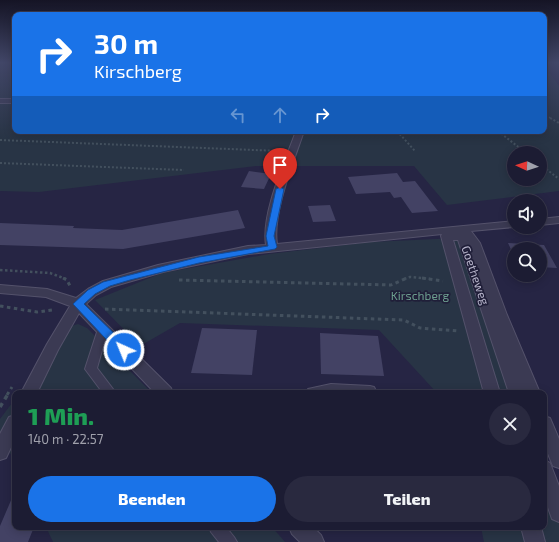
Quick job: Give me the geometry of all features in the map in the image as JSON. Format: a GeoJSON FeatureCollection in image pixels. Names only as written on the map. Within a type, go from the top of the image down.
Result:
{"type":"FeatureCollection","features":[{"type":"Feature","properties":{"kind":"street"},"geometry":{"type":"LineString","coordinates":[[0,101],[12,101]]}},
{"type":"Feature","properties":{"kind":"street"},"geometry":{"type":"LineString","coordinates":[[272,247],[270,236],[276,202],[299,134]]}},
{"type":"Feature","properties":{"kind":"street"},"geometry":{"type":"LineString","coordinates":[[547,221],[559,220]]}},
{"type":"Feature","properties":{"kind":"street"},"geometry":{"type":"LineString","coordinates":[[31,390],[56,341],[92,292],[102,287],[128,278],[199,260],[272,247],[507,225]]}},
{"type":"Feature","properties":{"kind":"street","name":"Goetheweg"},"geometry":{"type":"LineString","coordinates":[[464,229],[474,243],[500,314],[531,390]]}},
{"type":"Feature","properties":{"kind":"street","name":"Goetheweg"},"geometry":{"type":"LineString","coordinates":[[491,390],[446,236],[462,237],[516,390]]}},
{"type":"Feature","properties":{"kind":"street"},"geometry":{"type":"LineString","coordinates":[[0,289],[47,293],[81,306],[162,390]]}},
{"type":"Feature","properties":{"kind":"street"},"geometry":{"type":"LineString","coordinates":[[0,452],[12,428]]}},
{"type":"Feature","properties":{"kind":"street"},"geometry":{"type":"LineString","coordinates":[[547,430],[559,460]]}},
{"type":"Feature","properties":{"kind":"street"},"geometry":{"type":"LineString","coordinates":[[547,478],[559,512]]}},
{"type":"Feature","properties":{"kind":"street"},"geometry":{"type":"LineString","coordinates":[[302,530],[314,542]]}},
{"type":"Feature","properties":{"kind":"street"},"geometry":{"type":"LineString","coordinates":[[532,530],[535,542]]}},
{"type":"Feature","properties":{"kind":"lane"},"geometry":{"type":"LineString","coordinates":[[103,329],[91,369],[108,390]]}},
{"type":"Feature","properties":{"kind":"lane"},"geometry":{"type":"LineString","coordinates":[[219,530],[229,542]]}},
{"type":"Feature","properties":{"kind":"path"},"geometry":{"type":"LineString","coordinates":[[547,116],[559,123]]}},
{"type":"Feature","properties":{"kind":"path"},"geometry":{"type":"LineString","coordinates":[[400,134],[415,151]]}},
{"type":"Feature","properties":{"kind":"path"},"geometry":{"type":"LineString","coordinates":[[502,134],[517,146]]}},
{"type":"Feature","properties":{"kind":"path"},"geometry":{"type":"LineString","coordinates":[[0,140],[292,151]]}},
{"type":"Feature","properties":{"kind":"path"},"geometry":{"type":"LineString","coordinates":[[0,163],[184,170]]}},
{"type":"Feature","properties":{"kind":"path"},"geometry":{"type":"LineString","coordinates":[[547,170],[559,180]]}},
{"type":"Feature","properties":{"kind":"path"},"geometry":{"type":"LineString","coordinates":[[175,280],[391,286],[410,277],[443,280]]}},
{"type":"Feature","properties":{"kind":"path"},"geometry":{"type":"LineString","coordinates":[[0,306],[37,312],[81,306],[404,320],[420,328],[461,331]]}},
{"type":"Feature","properties":{"kind":"green space"},"geometry":{"type":"Polygon","coordinates":[[[0,88],[12,88],[12,134],[547,134],[547,88],[559,88],[559,191],[535,194],[507,194],[507,198],[447,205],[414,166],[256,166],[39,192],[0,191],[0,88]]]}},
{"type":"Feature","properties":{"kind":"green space","name":"Kirschberg"},"geometry":{"type":"Polygon","coordinates":[[[459,238],[512,390],[434,390],[379,330],[180,323],[140,346],[95,300],[162,273],[269,254],[370,242],[459,238]]]}},
{"type":"Feature","properties":{"kind":"green space"},"geometry":{"type":"Polygon","coordinates":[[[78,324],[87,328],[149,390],[21,390],[68,327],[78,324]]]}},
{"type":"Feature","properties":{"kind":"green space"},"geometry":{"type":"Polygon","coordinates":[[[12,403],[12,457],[0,432],[0,419],[12,403]]]}},
{"type":"Feature","properties":{"kind":"green space"},"geometry":{"type":"Polygon","coordinates":[[[547,489],[559,523],[559,542],[484,542],[482,530],[547,530],[547,489]]]}},
{"type":"Feature","properties":{"kind":"green space"},"geometry":{"type":"Polygon","coordinates":[[[47,530],[275,530],[285,542],[53,542],[47,530]]]}},
{"type":"Feature","properties":{"kind":"building"},"geometry":{"type":"Polygon","coordinates":[[[249,171],[271,174],[264,189],[241,187],[249,171]]]}},
{"type":"Feature","properties":{"kind":"building"},"geometry":{"type":"Polygon","coordinates":[[[397,173],[403,182],[415,181],[438,211],[412,213],[401,197],[394,198],[390,192],[356,194],[348,177],[397,173]]]}},
{"type":"Feature","properties":{"kind":"building"},"geometry":{"type":"Polygon","coordinates":[[[330,205],[336,221],[313,222],[308,206],[330,205]]]}},
{"type":"Feature","properties":{"kind":"building"},"geometry":{"type":"Polygon","coordinates":[[[238,210],[245,228],[123,249],[0,245],[0,223],[74,226],[73,228],[122,230],[238,210]]]}},
{"type":"Feature","properties":{"kind":"building"},"geometry":{"type":"Polygon","coordinates":[[[547,250],[557,268],[547,267],[547,250]]]}},
{"type":"Feature","properties":{"kind":"building"},"geometry":{"type":"Polygon","coordinates":[[[202,328],[257,330],[252,375],[191,373],[202,328]]]}},
{"type":"Feature","properties":{"kind":"building"},"geometry":{"type":"Polygon","coordinates":[[[320,333],[378,336],[384,376],[321,374],[320,333]]]}},
{"type":"Feature","properties":{"kind":"building"},"geometry":{"type":"Polygon","coordinates":[[[12,498],[12,530],[33,530],[28,542],[0,542],[0,526],[12,498]]]}},
{"type":"Feature","properties":{"kind":"route"},"geometry":{"type":"LineString","coordinates":[[124,350],[78,304],[92,292],[107,284],[162,268],[248,250],[272,247],[270,236],[276,202],[280,189]]}}]}
